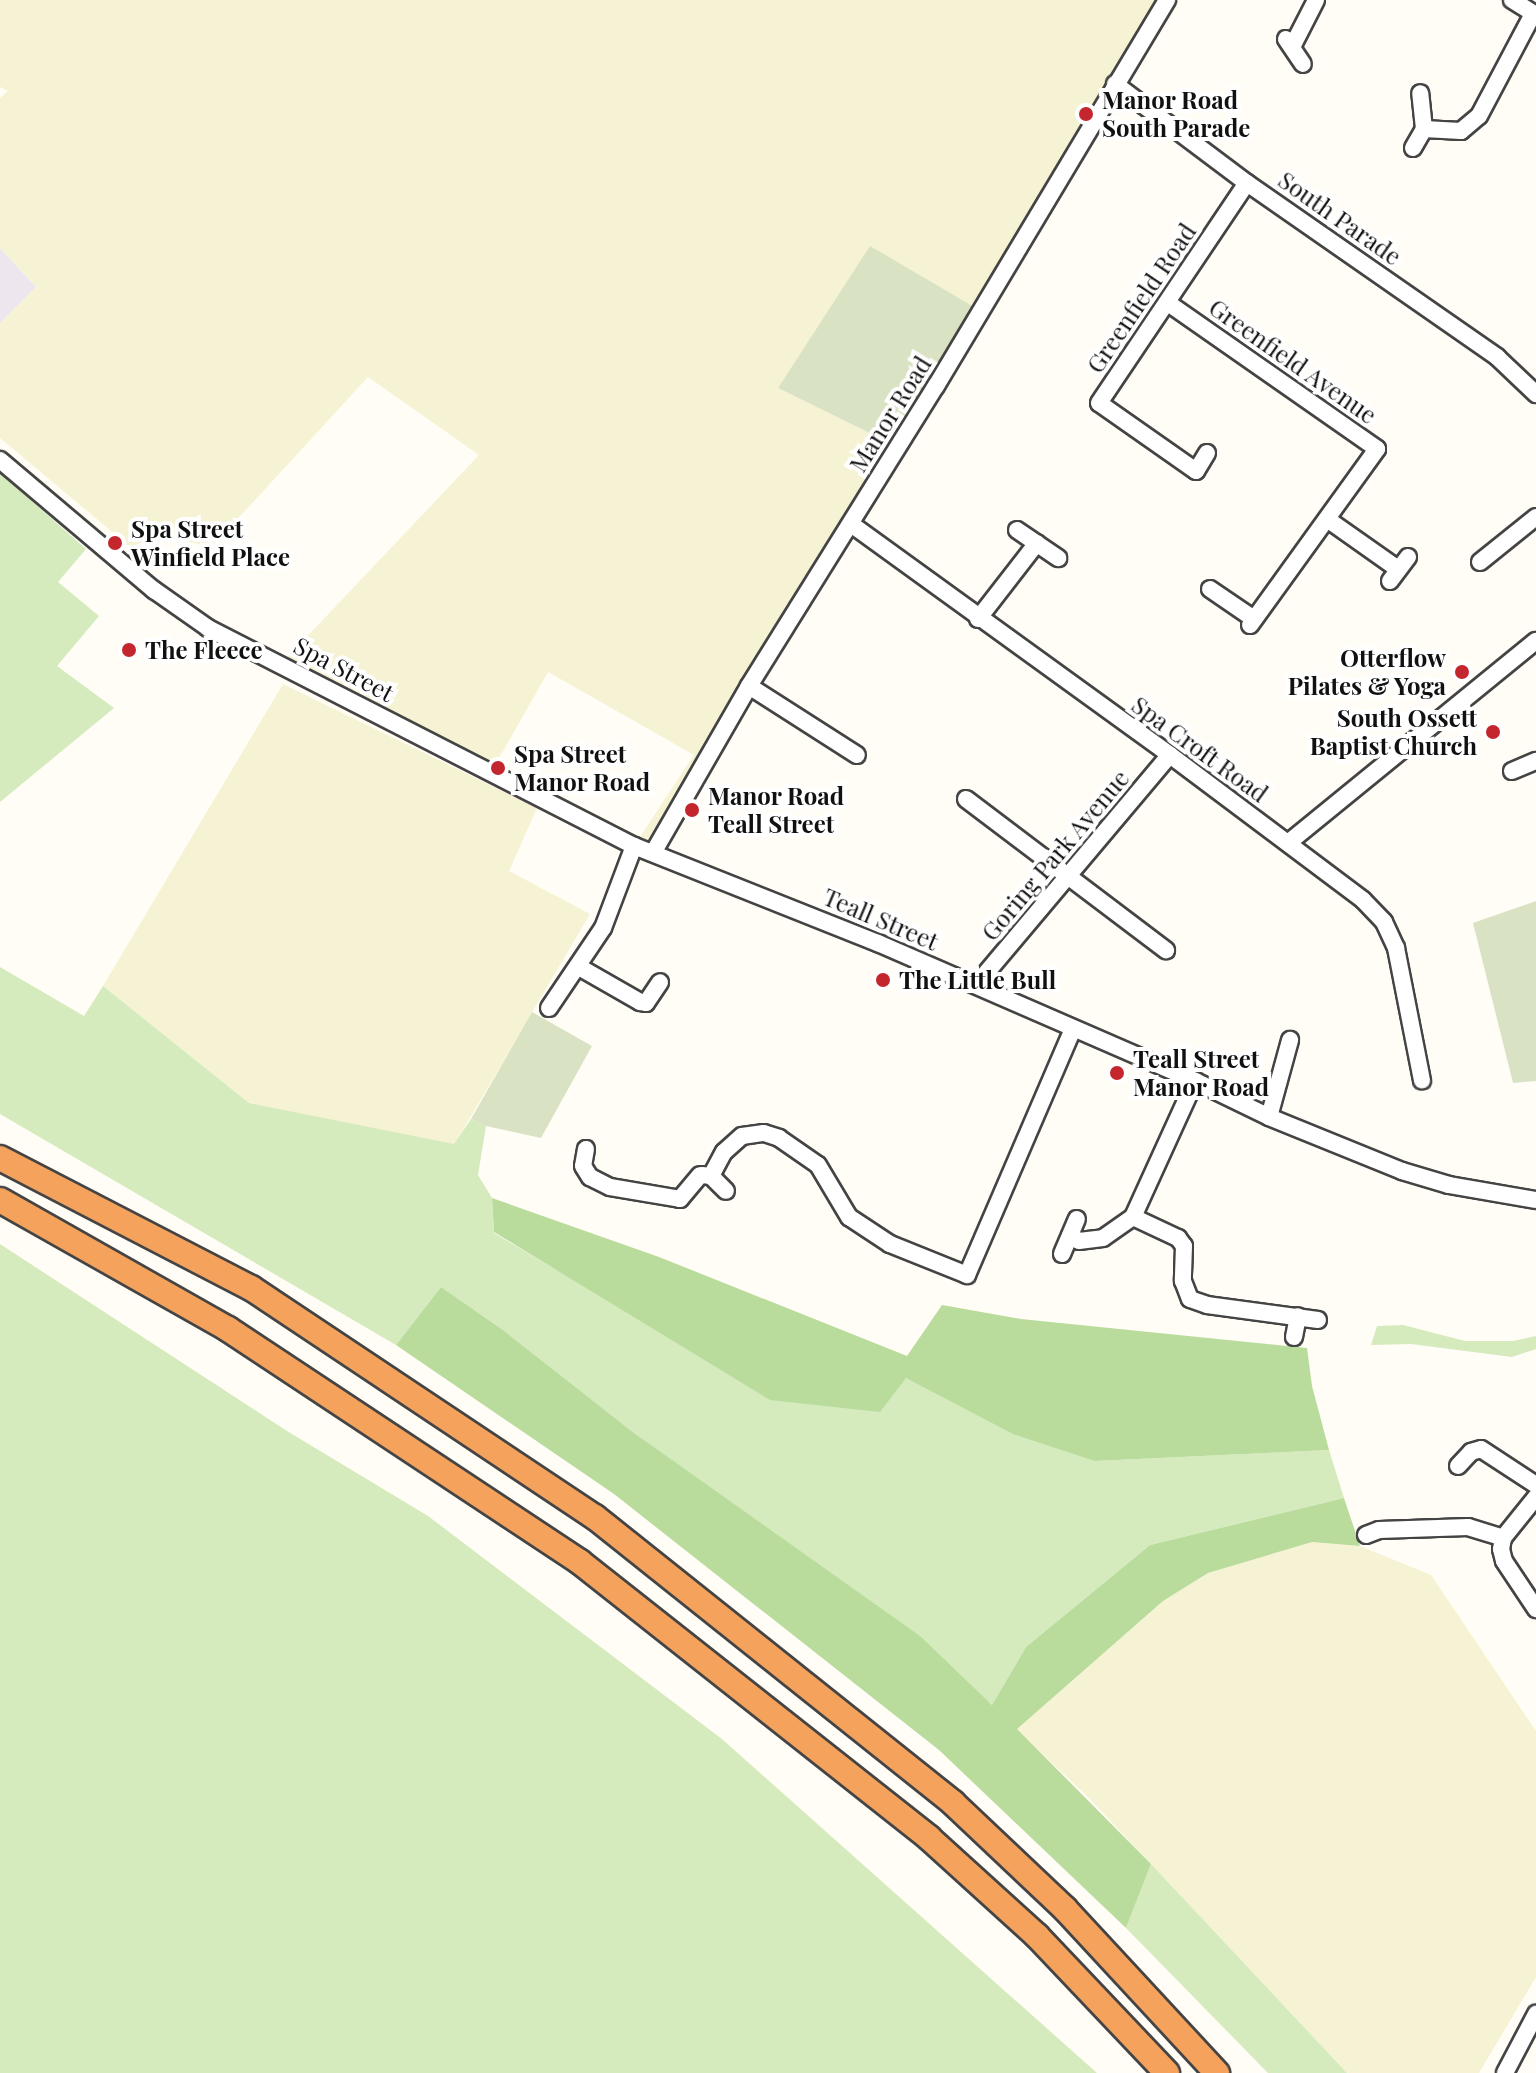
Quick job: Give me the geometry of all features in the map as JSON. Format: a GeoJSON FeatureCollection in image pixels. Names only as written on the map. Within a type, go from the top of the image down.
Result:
{"type":"FeatureCollection","features":[{"type":"Feature","properties":{"kind":"highway"},"geometry":{"type":"LineString","coordinates":[[0,1158],[251,1288],[595,1517],[953,1803],[1234,2073]]}},
{"type":"Feature","properties":{"kind":"highway"},"geometry":{"type":"LineString","coordinates":[[0,1200],[228,1329],[580,1562],[929,1838],[1037,1936],[1167,2073]]}},
{"type":"Feature","properties":{"kind":"highway"},"geometry":{"type":"LineString","coordinates":[[1065,1909],[1217,2073]]}},
{"type":"Feature","properties":{"kind":"highway"},"geometry":{"type":"LineString","coordinates":[[1037,1936],[1147,2073]]}},
{"type":"Feature","properties":{"kind":"street","name":"Manor Road"},"geometry":{"type":"LineString","coordinates":[[653,853],[749,686],[851,524],[1167,0]]}},
{"type":"Feature","properties":{"kind":"street"},"geometry":{"type":"LineString","coordinates":[[1303,64],[1289,42],[1316,0]]}},
{"type":"Feature","properties":{"kind":"street"},"geometry":{"type":"LineString","coordinates":[[1424,129],[1449,133],[1470,125],[1479,116],[1534,14],[1512,0]]}},
{"type":"Feature","properties":{"kind":"street","name":"South Parade"},"geometry":{"type":"LineString","coordinates":[[1115,84],[1247,183],[1497,357],[1536,394]]}},
{"type":"Feature","properties":{"kind":"street"},"geometry":{"type":"LineString","coordinates":[[1413,148],[1424,129],[1420,93]]}},
{"type":"Feature","properties":{"kind":"street","name":"Greenfield Road"},"geometry":{"type":"LineString","coordinates":[[1207,453],[1196,471],[1099,403],[1247,183]]}},
{"type":"Feature","properties":{"kind":"street","name":"Greenfield Avenue"},"geometry":{"type":"LineString","coordinates":[[1168,303],[1377,449],[1252,622],[1210,589]]}},
{"type":"Feature","properties":{"kind":"street","name":"Spa Street"},"geometry":{"type":"LineString","coordinates":[[0,460],[154,590],[208,628],[653,853]]}},
{"type":"Feature","properties":{"kind":"street"},"geometry":{"type":"LineString","coordinates":[[1480,562],[1536,517]]}},
{"type":"Feature","properties":{"kind":"street"},"geometry":{"type":"LineString","coordinates":[[1327,519],[1399,569]]}},
{"type":"Feature","properties":{"kind":"street","name":"Spa Croft Road"},"geometry":{"type":"LineString","coordinates":[[851,524],[978,619],[1170,755],[1363,900],[1384,922],[1398,959],[1422,1080]]}},
{"type":"Feature","properties":{"kind":"street"},"geometry":{"type":"LineString","coordinates":[[1017,530],[1058,558]]}},
{"type":"Feature","properties":{"kind":"street"},"geometry":{"type":"LineString","coordinates":[[978,619],[1037,543]]}},
{"type":"Feature","properties":{"kind":"street"},"geometry":{"type":"LineString","coordinates":[[1288,843],[1534,647]]}},
{"type":"Feature","properties":{"kind":"street"},"geometry":{"type":"LineString","coordinates":[[749,686],[857,755]]}},
{"type":"Feature","properties":{"kind":"street","name":"Goring Park Avenue"},"geometry":{"type":"LineString","coordinates":[[976,985],[1170,755]]}},
{"type":"Feature","properties":{"kind":"street"},"geometry":{"type":"LineString","coordinates":[[1512,771],[1536,761]]}},
{"type":"Feature","properties":{"kind":"street"},"geometry":{"type":"LineString","coordinates":[[966,799],[1166,950]]}},
{"type":"Feature","properties":{"kind":"street"},"geometry":{"type":"LineString","coordinates":[[549,1008],[603,928],[634,846]]}},
{"type":"Feature","properties":{"kind":"street","name":"Teall Street"},"geometry":{"type":"LineString","coordinates":[[653,853],[976,985],[1195,1081],[1269,1117],[1402,1171],[1449,1185],[1536,1200]]}},
{"type":"Feature","properties":{"kind":"street"},"geometry":{"type":"LineString","coordinates":[[579,967],[649,1011],[660,982]]}},
{"type":"Feature","properties":{"kind":"street"},"geometry":{"type":"LineString","coordinates":[[586,1149],[583,1166],[590,1177],[610,1187],[680,1199],[701,1174],[742,1136],[764,1133],[779,1138],[818,1165],[849,1217],[900,1249],[967,1275],[998,1184],[1073,1029]]}},
{"type":"Feature","properties":{"kind":"street"},"geometry":{"type":"LineString","coordinates":[[1269,1117],[1289,1046],[1303,1060]]}},
{"type":"Feature","properties":{"kind":"street"},"geometry":{"type":"LineString","coordinates":[[1070,1236],[1079,1241],[1092,1241],[1115,1232],[1133,1217],[1195,1081]]}},
{"type":"Feature","properties":{"kind":"street"},"geometry":{"type":"LineString","coordinates":[[701,1174],[726,1191]]}},
{"type":"Feature","properties":{"kind":"street"},"geometry":{"type":"LineString","coordinates":[[1133,1217],[1178,1238],[1184,1246],[1183,1281],[1190,1299],[1207,1305],[1318,1320]]}},
{"type":"Feature","properties":{"kind":"street"},"geometry":{"type":"LineString","coordinates":[[1062,1254],[1077,1219]]}},
{"type":"Feature","properties":{"kind":"street"},"geometry":{"type":"LineString","coordinates":[[1294,1337],[1298,1316]]}},
{"type":"Feature","properties":{"kind":"street"},"geometry":{"type":"LineString","coordinates":[[1458,1466],[1471,1452],[1481,1449],[1536,1485]]}},
{"type":"Feature","properties":{"kind":"street"},"geometry":{"type":"LineString","coordinates":[[1536,1497],[1503,1538],[1504,1561],[1536,1609]]}},
{"type":"Feature","properties":{"kind":"street"},"geometry":{"type":"LineString","coordinates":[[1366,1535],[1379,1530],[1468,1527],[1503,1538]]}},
{"type":"Feature","properties":{"kind":"street"},"geometry":{"type":"LineString","coordinates":[[1505,2073],[1536,2014]]}},
{"type":"Feature","properties":{"kind":"shaded area"},"geometry":{"type":"Polygon","coordinates":[[[0,0],[1167,0],[981,311],[870,247],[778,388],[896,446],[653,853],[634,846],[694,755],[548,672],[495,765],[452,753],[282,663],[479,455],[368,377],[211,548],[164,534],[130,547],[0,438],[0,323],[36,287],[0,248],[0,98],[8,91],[0,87],[0,0]]]}},
{"type":"Feature","properties":{"kind":"shaded area"},"geometry":{"type":"Polygon","coordinates":[[[0,248],[36,287],[0,323],[0,248]]]}},
{"type":"Feature","properties":{"kind":"shaded area"},"geometry":{"type":"Polygon","coordinates":[[[283,684],[537,808],[509,871],[590,914],[454,1145],[249,1103],[103,986],[283,684]]]}},
{"type":"Feature","properties":{"kind":"shaded area"},"geometry":{"type":"Polygon","coordinates":[[[1312,1542],[1360,1546],[1431,1575],[1536,1731],[1536,1977],[1479,2073],[1347,2073],[1088,1797],[1016,1729],[1163,1601],[1208,1573],[1312,1542]]]}},
{"type":"Feature","properties":{"kind":"green space"},"geometry":{"type":"Polygon","coordinates":[[[870,246],[981,311],[896,446],[778,388],[870,246]]]}},
{"type":"Feature","properties":{"kind":"green space"},"geometry":{"type":"Polygon","coordinates":[[[0,473],[86,549],[58,582],[99,616],[57,666],[114,708],[0,802],[0,473]]]}},
{"type":"Feature","properties":{"kind":"green space"},"geometry":{"type":"Polygon","coordinates":[[[1536,901],[1536,1081],[1513,1083],[1473,923],[1536,901]]]}},
{"type":"Feature","properties":{"kind":"green space"},"geometry":{"type":"Polygon","coordinates":[[[0,967],[84,1016],[103,986],[249,1103],[454,1144],[471,1119],[486,1126],[478,1175],[492,1198],[494,1233],[560,1272],[906,1378],[1095,1461],[1329,1450],[1344,1498],[1150,1545],[1026,1647],[992,1705],[958,1675],[634,1433],[503,1330],[441,1287],[396,1345],[0,1114],[0,967]]]}},
{"type":"Feature","properties":{"kind":"green space"},"geometry":{"type":"Polygon","coordinates":[[[532,1012],[592,1046],[541,1138],[486,1126],[471,1119],[532,1012]]]}},
{"type":"Feature","properties":{"kind":"green space"},"geometry":{"type":"Polygon","coordinates":[[[492,1198],[659,1257],[907,1356],[942,1305],[1021,1319],[1307,1348],[1312,1386],[1329,1450],[1095,1461],[1013,1434],[906,1378],[880,1412],[770,1400],[494,1232],[492,1198]]]}},
{"type":"Feature","properties":{"kind":"green space"},"geometry":{"type":"Polygon","coordinates":[[[0,1244],[287,1431],[428,1516],[722,1739],[1097,2073],[0,2073],[0,1244]]]}},
{"type":"Feature","properties":{"kind":"green space"},"geometry":{"type":"Polygon","coordinates":[[[441,1287],[503,1330],[634,1433],[920,1636],[992,1705],[1026,1647],[1150,1545],[1344,1498],[1360,1546],[1312,1542],[1208,1573],[1163,1601],[1017,1729],[1151,1864],[1126,1928],[939,1750],[614,1494],[396,1345],[441,1287]]]}},
{"type":"Feature","properties":{"kind":"green space"},"geometry":{"type":"Polygon","coordinates":[[[1403,1325],[1465,1341],[1513,1341],[1536,1336],[1536,1349],[1512,1357],[1411,1344],[1371,1345],[1377,1326],[1403,1325]]]}},
{"type":"Feature","properties":{"kind":"green space"},"geometry":{"type":"Polygon","coordinates":[[[1151,1864],[1347,2073],[1268,2073],[1126,1928],[1151,1864]]]}},
{"type":"Feature","properties":{"kind":"place","name":"Manor Road South Parade"},"geometry":{"type":"Point","coordinates":[1086,114]}},
{"type":"Feature","properties":{"kind":"place","name":"Spa Street Winfield Place"},"geometry":{"type":"Point","coordinates":[115,543]}},
{"type":"Feature","properties":{"kind":"place","name":"The Fleece"},"geometry":{"type":"Point","coordinates":[129,650]}},
{"type":"Feature","properties":{"kind":"place","name":"Otterflow Pilates & Yoga"},"geometry":{"type":"Point","coordinates":[1462,672]}},
{"type":"Feature","properties":{"kind":"place","name":"South Ossett Baptist Church"},"geometry":{"type":"Point","coordinates":[1493,732]}},
{"type":"Feature","properties":{"kind":"place","name":"Spa Street Manor Road"},"geometry":{"type":"Point","coordinates":[498,768]}},
{"type":"Feature","properties":{"kind":"place","name":"Manor Road Teall Street"},"geometry":{"type":"Point","coordinates":[692,810]}},
{"type":"Feature","properties":{"kind":"place","name":"The Little Bull"},"geometry":{"type":"Point","coordinates":[883,980]}},
{"type":"Feature","properties":{"kind":"place","name":"Teall Street Manor Road"},"geometry":{"type":"Point","coordinates":[1117,1073]}}]}
